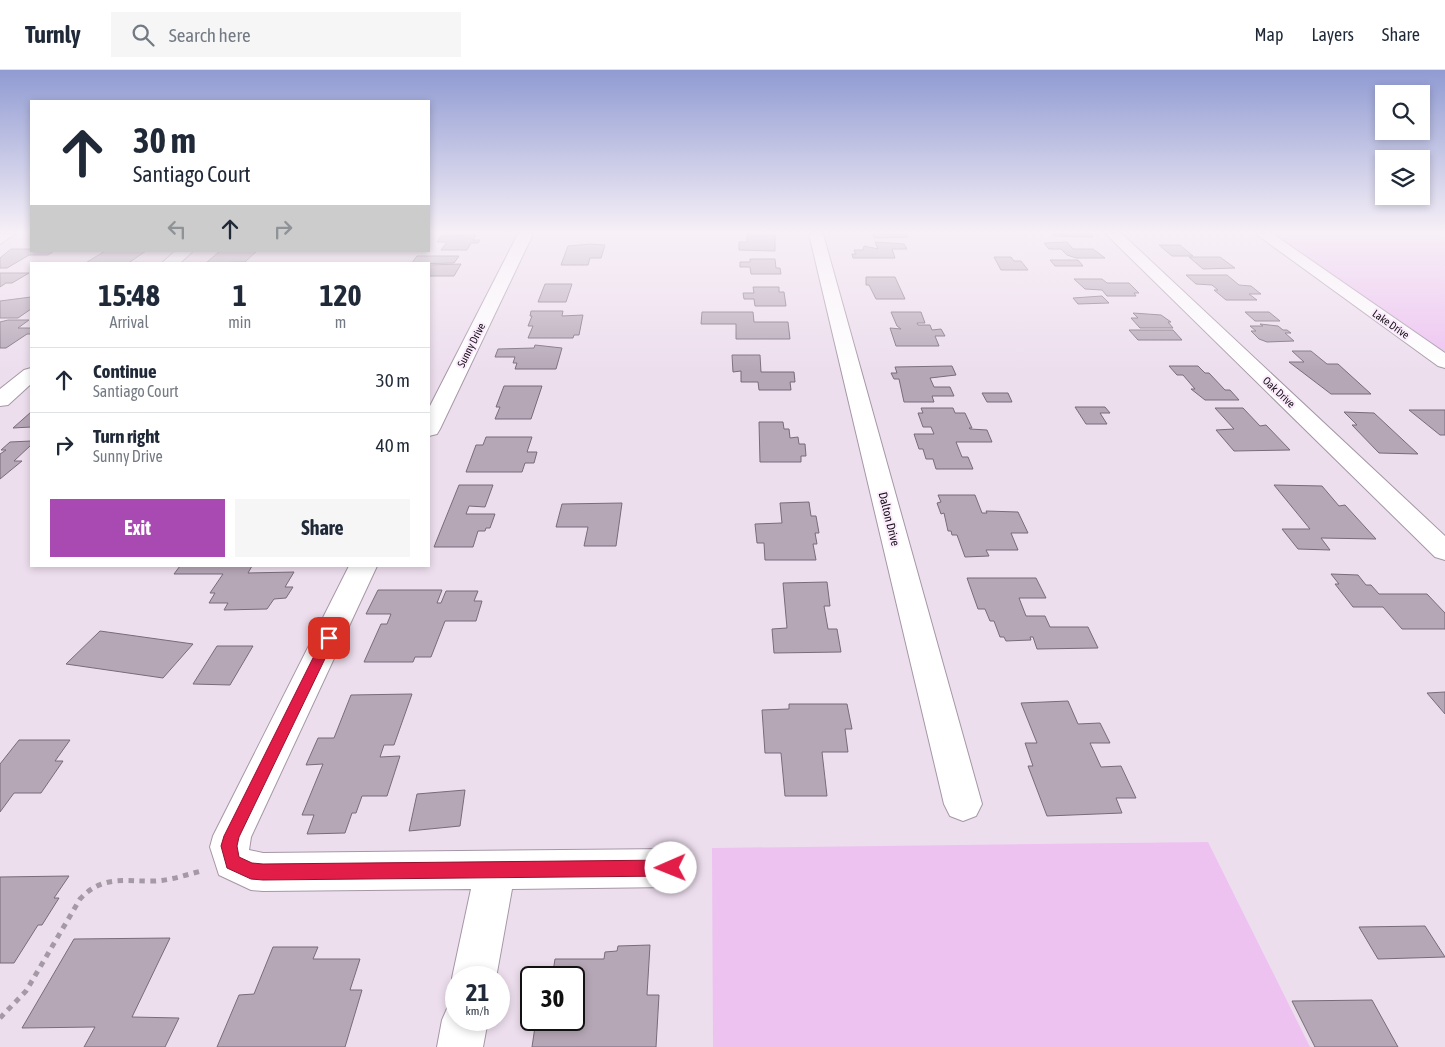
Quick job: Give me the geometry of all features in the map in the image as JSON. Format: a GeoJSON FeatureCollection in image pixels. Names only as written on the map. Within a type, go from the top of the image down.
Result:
{"type":"FeatureCollection","features":[{"type":"Feature","properties":{"kind":"street","name":"Sunny Drive"},"geometry":{"type":"LineString","coordinates":[[430,427],[503,280]]}},
{"type":"Feature","properties":{"kind":"street","name":"Dalton Drive"},"geometry":{"type":"LineString","coordinates":[[828,280],[963,804]]}},
{"type":"Feature","properties":{"kind":"street","name":"Oak Drive"},"geometry":{"type":"LineString","coordinates":[[1161,280],[1445,551]]}},
{"type":"Feature","properties":{"kind":"street","name":"Lake Drive"},"geometry":{"type":"LineString","coordinates":[[1328,280],[1445,362]]}},
{"type":"Feature","properties":{"kind":"street"},"geometry":{"type":"LineString","coordinates":[[0,400],[30,375]]}},
{"type":"Feature","properties":{"kind":"street"},"geometry":{"type":"LineString","coordinates":[[362,567],[232,836],[229,846],[232,862],[251,871],[263,872],[671,868]]}},
{"type":"Feature","properties":{"kind":"street"},"geometry":{"type":"LineString","coordinates":[[476,966],[495,870]]}},
{"type":"Feature","properties":{"kind":"street"},"geometry":{"type":"LineString","coordinates":[[460,1047],[463,1031]]}},
{"type":"Feature","properties":{"kind":"path"},"geometry":{"type":"LineString","coordinates":[[0,1018],[26,992],[80,899],[90,887],[104,881],[166,880],[232,862]]}},
{"type":"Feature","properties":{"kind":"shaded area"},"geometry":{"type":"Polygon","coordinates":[[[1339,280],[1445,280],[1445,353],[1339,280]]]}},
{"type":"Feature","properties":{"kind":"shaded area"},"geometry":{"type":"Polygon","coordinates":[[[1208,842],[1310,1047],[713,1047],[712,848],[1208,842]]]}},
{"type":"Feature","properties":{"kind":"building"},"geometry":{"type":"Polygon","coordinates":[[[0,280],[18,280],[12,283],[6,283],[0,287],[0,280]]]}},
{"type":"Feature","properties":{"kind":"building"},"geometry":{"type":"Polygon","coordinates":[[[866,280],[896,280],[905,299],[876,299],[869,285],[866,285],[866,280]]]}},
{"type":"Feature","properties":{"kind":"building"},"geometry":{"type":"Polygon","coordinates":[[[1075,280],[1103,280],[1107,283],[1129,283],[1139,293],[1134,293],[1136,296],[1107,296],[1102,290],[1085,289],[1075,280]]]}},
{"type":"Feature","properties":{"kind":"building"},"geometry":{"type":"Polygon","coordinates":[[[1191,280],[1233,280],[1239,285],[1251,286],[1261,294],[1249,294],[1257,300],[1226,300],[1214,290],[1218,290],[1212,285],[1196,284],[1191,280]]]}},
{"type":"Feature","properties":{"kind":"building"},"geometry":{"type":"Polygon","coordinates":[[[545,284],[572,284],[566,302],[538,302],[545,284]]]}},
{"type":"Feature","properties":{"kind":"building"},"geometry":{"type":"Polygon","coordinates":[[[753,287],[779,287],[779,292],[784,292],[786,306],[755,306],[754,299],[744,299],[743,293],[754,293],[753,287]]]}},
{"type":"Feature","properties":{"kind":"building"},"geometry":{"type":"Polygon","coordinates":[[[1102,296],[1109,303],[1078,304],[1073,298],[1102,296]]]}},
{"type":"Feature","properties":{"kind":"building"},"geometry":{"type":"Polygon","coordinates":[[[30,297],[30,310],[18,318],[0,318],[0,301],[30,297]]]}},
{"type":"Feature","properties":{"kind":"building"},"geometry":{"type":"Polygon","coordinates":[[[531,311],[563,311],[562,316],[583,315],[579,335],[574,335],[573,338],[528,338],[533,326],[528,326],[532,316],[530,316],[531,311]]]}},
{"type":"Feature","properties":{"kind":"building"},"geometry":{"type":"Polygon","coordinates":[[[702,312],[753,312],[754,322],[788,322],[790,339],[736,339],[736,324],[701,324],[702,312]]]}},
{"type":"Feature","properties":{"kind":"building"},"geometry":{"type":"Polygon","coordinates":[[[891,312],[921,312],[925,323],[917,323],[918,325],[930,325],[932,330],[941,329],[945,336],[935,336],[939,346],[896,346],[890,328],[901,329],[897,326],[891,312]]]}},
{"type":"Feature","properties":{"kind":"building"},"geometry":{"type":"Polygon","coordinates":[[[1245,312],[1269,312],[1280,321],[1255,321],[1245,312]]]}},
{"type":"Feature","properties":{"kind":"building"},"geometry":{"type":"Polygon","coordinates":[[[1133,313],[1161,315],[1171,322],[1168,322],[1173,328],[1140,328],[1131,318],[1138,318],[1133,313]]]}},
{"type":"Feature","properties":{"kind":"building"},"geometry":{"type":"Polygon","coordinates":[[[29,320],[18,328],[30,328],[30,334],[27,334],[6,348],[0,348],[0,322],[29,320]]]}},
{"type":"Feature","properties":{"kind":"building"},"geometry":{"type":"Polygon","coordinates":[[[1260,324],[1278,326],[1283,330],[1287,330],[1291,333],[1285,333],[1294,341],[1267,342],[1259,339],[1251,331],[1256,331],[1250,326],[1263,326],[1260,324]]]}},
{"type":"Feature","properties":{"kind":"building"},"geometry":{"type":"Polygon","coordinates":[[[1129,330],[1173,330],[1182,340],[1138,340],[1129,330]]]}},
{"type":"Feature","properties":{"kind":"building"},"geometry":{"type":"Polygon","coordinates":[[[535,345],[562,348],[556,369],[515,369],[517,363],[513,363],[515,357],[495,357],[498,349],[534,348],[535,345]]]}},
{"type":"Feature","properties":{"kind":"building"},"geometry":{"type":"Polygon","coordinates":[[[1292,351],[1311,351],[1327,364],[1338,364],[1371,394],[1331,394],[1289,362],[1304,362],[1292,351]]]}},
{"type":"Feature","properties":{"kind":"building"},"geometry":{"type":"Polygon","coordinates":[[[732,355],[760,355],[761,372],[794,372],[795,382],[790,382],[791,390],[759,390],[758,382],[741,382],[741,371],[733,372],[732,355]]]}},
{"type":"Feature","properties":{"kind":"building"},"geometry":{"type":"Polygon","coordinates":[[[952,366],[956,375],[930,378],[934,387],[950,387],[954,396],[932,396],[934,402],[904,402],[899,379],[894,379],[891,373],[897,373],[895,367],[952,366]]]}},
{"type":"Feature","properties":{"kind":"building"},"geometry":{"type":"Polygon","coordinates":[[[1169,366],[1198,366],[1205,373],[1209,373],[1225,390],[1230,390],[1239,400],[1205,400],[1191,389],[1195,389],[1183,375],[1177,375],[1169,366]]]}},
{"type":"Feature","properties":{"kind":"building"},"geometry":{"type":"Polygon","coordinates":[[[504,386],[542,386],[531,419],[495,419],[500,407],[496,407],[504,386]]]}},
{"type":"Feature","properties":{"kind":"building"},"geometry":{"type":"Polygon","coordinates":[[[982,393],[1008,393],[1012,402],[987,402],[982,393]]]}},
{"type":"Feature","properties":{"kind":"building"},"geometry":{"type":"Polygon","coordinates":[[[1075,407],[1105,407],[1110,413],[1100,413],[1107,424],[1086,424],[1075,407]]]}},
{"type":"Feature","properties":{"kind":"building"},"geometry":{"type":"Polygon","coordinates":[[[921,408],[953,408],[955,413],[965,413],[972,428],[970,429],[987,430],[992,442],[956,442],[962,457],[968,457],[973,469],[936,469],[933,459],[926,459],[923,449],[919,449],[914,434],[934,434],[931,427],[923,427],[918,413],[923,413],[921,408]]]}},
{"type":"Feature","properties":{"kind":"building"},"geometry":{"type":"Polygon","coordinates":[[[1215,408],[1243,408],[1260,426],[1266,425],[1290,450],[1234,451],[1216,430],[1234,429],[1215,408]]]}},
{"type":"Feature","properties":{"kind":"building"},"geometry":{"type":"Polygon","coordinates":[[[1409,410],[1445,410],[1445,435],[1440,435],[1409,410]]]}},
{"type":"Feature","properties":{"kind":"building"},"geometry":{"type":"Polygon","coordinates":[[[1344,412],[1374,413],[1418,454],[1379,453],[1352,425],[1357,425],[1344,412]]]}},
{"type":"Feature","properties":{"kind":"building"},"geometry":{"type":"Polygon","coordinates":[[[30,413],[30,427],[13,428],[30,413]]]}},
{"type":"Feature","properties":{"kind":"building"},"geometry":{"type":"Polygon","coordinates":[[[759,422],[783,422],[784,429],[789,429],[790,438],[798,437],[799,444],[805,444],[806,456],[801,456],[801,462],[760,462],[759,422]]]}},
{"type":"Feature","properties":{"kind":"building"},"geometry":{"type":"Polygon","coordinates":[[[486,437],[532,437],[527,452],[537,452],[534,463],[525,463],[522,472],[466,472],[476,445],[483,445],[486,437]]]}},
{"type":"Feature","properties":{"kind":"building"},"geometry":{"type":"Polygon","coordinates":[[[30,441],[30,446],[14,461],[22,461],[0,479],[0,454],[6,450],[1,450],[10,442],[30,441]]]}},
{"type":"Feature","properties":{"kind":"building"},"geometry":{"type":"Polygon","coordinates":[[[459,485],[493,485],[485,507],[469,506],[466,514],[495,514],[490,528],[486,528],[485,531],[478,531],[473,547],[434,547],[459,485]]]}},
{"type":"Feature","properties":{"kind":"building"},"geometry":{"type":"Polygon","coordinates":[[[1274,485],[1322,486],[1339,506],[1345,505],[1376,539],[1321,538],[1330,550],[1298,549],[1282,529],[1310,529],[1274,485]]]}},
{"type":"Feature","properties":{"kind":"building"},"geometry":{"type":"Polygon","coordinates":[[[938,495],[975,495],[982,513],[987,513],[986,511],[1018,512],[1028,533],[1011,533],[1018,550],[986,550],[989,556],[965,557],[957,535],[952,535],[951,531],[948,531],[944,513],[941,514],[937,503],[941,502],[938,495]]]}},
{"type":"Feature","properties":{"kind":"building"},"geometry":{"type":"Polygon","coordinates":[[[809,502],[811,516],[816,516],[819,533],[815,533],[817,544],[813,544],[816,560],[765,560],[764,543],[757,543],[755,524],[782,523],[780,503],[809,502]]]}},
{"type":"Feature","properties":{"kind":"building"},"geometry":{"type":"Polygon","coordinates":[[[622,503],[616,546],[584,546],[588,527],[556,527],[562,504],[622,503]]]}},
{"type":"Feature","properties":{"kind":"building"},"geometry":{"type":"Polygon","coordinates":[[[179,567],[251,567],[248,573],[294,572],[285,587],[293,587],[286,598],[274,599],[267,609],[224,610],[228,603],[209,603],[215,593],[210,593],[223,574],[174,574],[179,567]]]}},
{"type":"Feature","properties":{"kind":"building"},"geometry":{"type":"Polygon","coordinates":[[[1331,574],[1358,575],[1366,585],[1371,585],[1379,594],[1427,594],[1445,613],[1445,629],[1402,629],[1383,607],[1353,607],[1335,584],[1339,584],[1331,574]]]}},
{"type":"Feature","properties":{"kind":"building"},"geometry":{"type":"Polygon","coordinates":[[[967,578],[1036,578],[1046,598],[1019,598],[1026,616],[1045,616],[1050,627],[1088,627],[1098,648],[1037,649],[1033,637],[1030,637],[1031,640],[1006,641],[1004,637],[1000,637],[994,621],[990,621],[985,609],[978,609],[967,578]]]}},
{"type":"Feature","properties":{"kind":"building"},"geometry":{"type":"Polygon","coordinates":[[[827,582],[830,606],[824,606],[828,629],[837,629],[841,652],[774,653],[772,629],[787,628],[783,583],[827,582]]]}},
{"type":"Feature","properties":{"kind":"building"},"geometry":{"type":"Polygon","coordinates":[[[378,590],[442,590],[437,603],[441,603],[446,591],[478,591],[474,601],[482,601],[476,621],[445,621],[431,657],[415,657],[413,662],[364,662],[381,624],[387,624],[391,614],[366,614],[378,590]]]}},
{"type":"Feature","properties":{"kind":"building"},"geometry":{"type":"Polygon","coordinates":[[[100,631],[193,644],[163,678],[66,664],[100,631]]]}},
{"type":"Feature","properties":{"kind":"building"},"geometry":{"type":"Polygon","coordinates":[[[217,646],[253,646],[230,685],[193,684],[217,646]]]}},
{"type":"Feature","properties":{"kind":"building"},"geometry":{"type":"Polygon","coordinates":[[[1445,692],[1445,714],[1427,693],[1445,692]]]}},
{"type":"Feature","properties":{"kind":"building"},"geometry":{"type":"Polygon","coordinates":[[[412,694],[394,745],[384,745],[380,757],[400,756],[387,796],[362,796],[356,813],[352,813],[345,833],[307,834],[314,815],[302,815],[323,764],[306,765],[318,738],[334,738],[351,695],[412,694]]]}},
{"type":"Feature","properties":{"kind":"building"},"geometry":{"type":"Polygon","coordinates":[[[1068,701],[1078,724],[1100,723],[1110,743],[1090,743],[1101,767],[1121,766],[1136,798],[1116,798],[1122,813],[1047,816],[1028,766],[1033,766],[1025,743],[1037,743],[1021,703],[1068,701]]]}},
{"type":"Feature","properties":{"kind":"building"},"geometry":{"type":"Polygon","coordinates":[[[789,704],[847,704],[852,729],[845,729],[848,752],[822,752],[827,796],[785,796],[781,753],[765,753],[762,710],[789,709],[789,704]]]}},
{"type":"Feature","properties":{"kind":"building"},"geometry":{"type":"Polygon","coordinates":[[[19,740],[70,740],[55,761],[63,761],[41,793],[14,793],[0,812],[0,764],[19,740]]]}},
{"type":"Feature","properties":{"kind":"building"},"geometry":{"type":"Polygon","coordinates":[[[465,790],[460,826],[409,831],[417,794],[465,790]]]}},
{"type":"Feature","properties":{"kind":"building"},"geometry":{"type":"Polygon","coordinates":[[[69,876],[54,898],[59,898],[42,925],[38,925],[14,963],[0,963],[0,877],[69,876]]]}},
{"type":"Feature","properties":{"kind":"building"},"geometry":{"type":"Polygon","coordinates":[[[1425,926],[1445,957],[1378,959],[1359,927],[1425,926]]]}},
{"type":"Feature","properties":{"kind":"building"},"geometry":{"type":"Polygon","coordinates":[[[170,938],[132,1017],[179,1018],[165,1047],[84,1047],[95,1027],[22,1028],[74,939],[170,938]]]}},
{"type":"Feature","properties":{"kind":"building"},"geometry":{"type":"Polygon","coordinates":[[[650,945],[647,995],[659,995],[656,1047],[532,1047],[534,1031],[585,1031],[585,966],[554,966],[555,959],[604,959],[605,952],[617,951],[618,946],[650,945]]]}},
{"type":"Feature","properties":{"kind":"building"},"geometry":{"type":"Polygon","coordinates":[[[273,947],[318,947],[313,959],[360,959],[350,990],[362,990],[345,1047],[217,1047],[239,995],[254,994],[273,947]]]}},
{"type":"Feature","properties":{"kind":"building"},"geometry":{"type":"Polygon","coordinates":[[[1372,1000],[1398,1047],[1315,1047],[1292,1001],[1372,1000]]]}},
{"type":"Feature","properties":{"kind":"route"},"geometry":{"type":"LineString","coordinates":[[329,638],[232,836],[229,855],[232,862],[251,871],[263,872],[671,868]]}}]}
